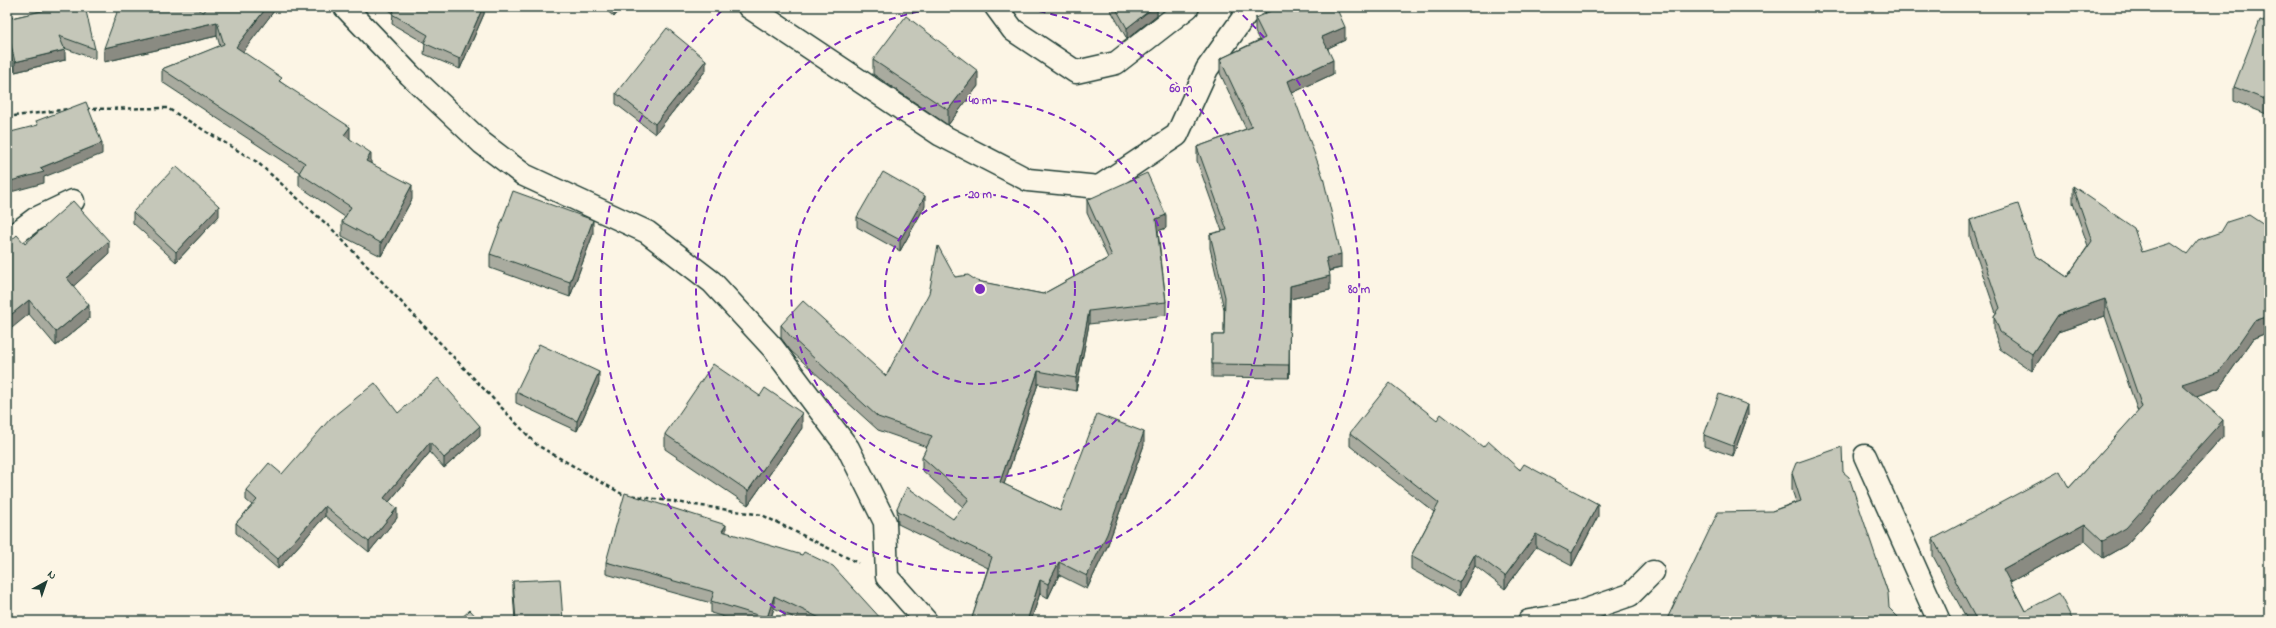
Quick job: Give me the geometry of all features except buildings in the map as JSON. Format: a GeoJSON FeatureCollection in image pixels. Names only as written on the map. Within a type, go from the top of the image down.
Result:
{"type":"FeatureCollection","features":[{"type":"Feature","properties":{"kind":"street"},"geometry":{"type":"LineString","coordinates":[[345,7],[421,85],[482,143],[524,175],[647,232],[712,282],[773,348],[848,448],[885,522],[887,577],[926,621]]}},
{"type":"Feature","properties":{"kind":"street"},"geometry":{"type":"LineString","coordinates":[[749,7],[941,135],[1028,180],[1099,187],[1177,135],[1207,69],[1246,14],[1255,7]]}},
{"type":"Feature","properties":{"kind":"street"},"geometry":{"type":"LineString","coordinates":[[996,7],[1013,30],[1076,72],[1116,63],[1188,7]]}},
{"type":"Feature","properties":{"kind":"street"},"geometry":{"type":"LineString","coordinates":[[7,240],[35,219],[73,201]]}},
{"type":"Feature","properties":{"kind":"street"},"geometry":{"type":"LineString","coordinates":[[1865,456],[1939,621]]}},
{"type":"Feature","properties":{"kind":"street"},"geometry":{"type":"LineString","coordinates":[[1529,621],[1577,613],[1630,595],[1653,572]]}},
{"type":"Feature","properties":{"kind":"path"},"geometry":{"type":"LineString","coordinates":[[82,109],[167,108],[256,162],[332,230],[537,445],[622,494],[762,515],[887,577]]}},
{"type":"Feature","properties":{"kind":"path"},"geometry":{"type":"LineString","coordinates":[[7,117],[74,109]]}}]}
